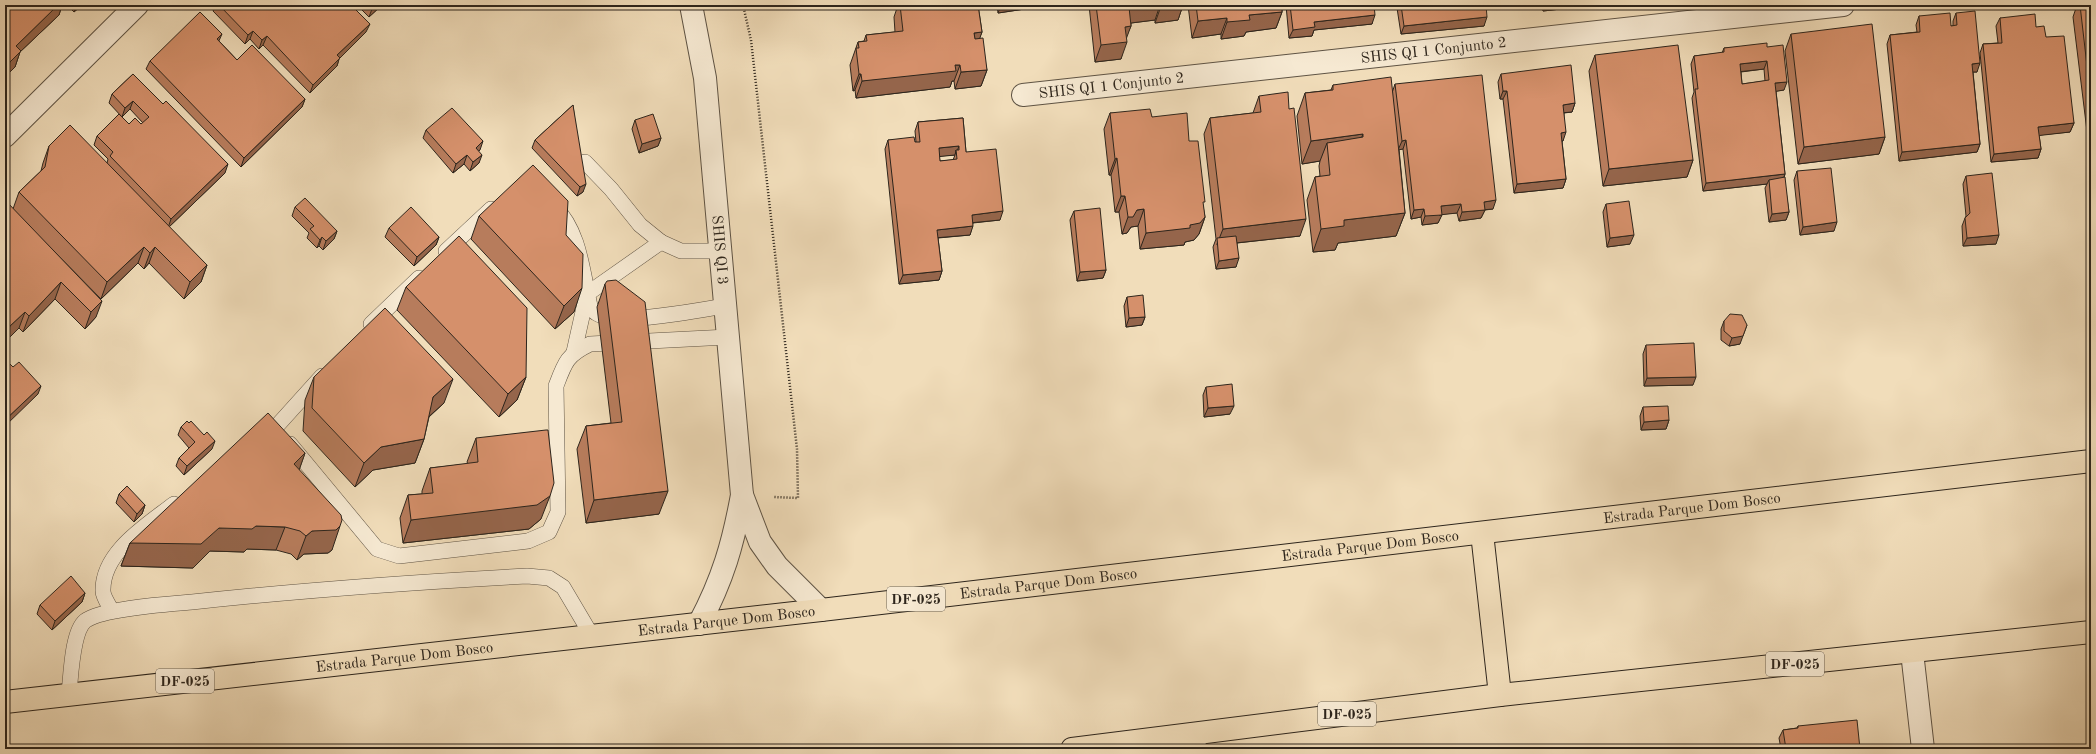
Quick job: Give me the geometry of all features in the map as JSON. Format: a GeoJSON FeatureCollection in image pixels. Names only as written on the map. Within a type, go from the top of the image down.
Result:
{"type":"FeatureCollection","features":[{"type":"Feature","properties":{"kind":"main road","name":"Estrada Parque Dom Bosco"},"geometry":{"type":"LineString","coordinates":[[10,704],[69,693],[700,624],[1482,534],[2091,461]]}},
{"type":"Feature","properties":{"kind":"main road"},"geometry":{"type":"LineString","coordinates":[[1482,534],[1500,695]]}},
{"type":"Feature","properties":{"kind":"main road","name":"DF-025"},"geometry":{"type":"LineString","coordinates":[[1072,749],[1195,741],[1500,695],[2091,632]]}},
{"type":"Feature","properties":{"kind":"street"},"geometry":{"type":"LineString","coordinates":[[5,136],[137,5]]}},
{"type":"Feature","properties":{"kind":"street","name":"SHIS QI 3"},"geometry":{"type":"LineString","coordinates":[[691,5],[705,78],[742,495],[735,534],[727,564],[717,591],[700,624]]}},
{"type":"Feature","properties":{"kind":"street","name":"SHIS QI 1 Conjunto 2"},"geometry":{"type":"LineString","coordinates":[[1023,95],[1843,5]]}},
{"type":"Feature","properties":{"kind":"street","name":"SHIS QI 3"},"geometry":{"type":"LineString","coordinates":[[742,495],[760,542],[777,566],[820,610]]}},
{"type":"Feature","properties":{"kind":"street"},"geometry":{"type":"LineString","coordinates":[[1912,652],[1923,749]]}},
{"type":"Feature","properties":{"kind":"lane"},"geometry":{"type":"LineString","coordinates":[[585,162],[611,189],[640,225],[661,242],[682,251],[720,251]]}},
{"type":"Feature","properties":{"kind":"lane"},"geometry":{"type":"LineString","coordinates":[[362,334],[493,207],[504,201]]}},
{"type":"Feature","properties":{"kind":"lane"},"geometry":{"type":"LineString","coordinates":[[542,201],[552,205],[565,218],[574,235],[590,306],[596,314],[620,319],[676,314],[725,306]]}},
{"type":"Feature","properties":{"kind":"lane"},"geometry":{"type":"LineString","coordinates":[[276,427],[377,549],[398,556],[528,541],[549,532],[558,512],[556,386],[563,368],[574,352],[587,294],[661,242]]}},
{"type":"Feature","properties":{"kind":"lane"},"geometry":{"type":"LineString","coordinates":[[574,352],[590,344],[728,337]]}},
{"type":"Feature","properties":{"kind":"lane"},"geometry":{"type":"LineString","coordinates":[[251,446],[276,427],[330,368]]}},
{"type":"Feature","properties":{"kind":"lane"},"geometry":{"type":"LineString","coordinates":[[112,611],[103,593],[105,574],[127,540],[183,498]]}},
{"type":"Feature","properties":{"kind":"lane"},"geometry":{"type":"LineString","coordinates":[[69,693],[76,635],[85,621],[112,611],[322,588],[527,576],[549,578],[563,587],[592,636]]}},
{"type":"Feature","properties":{"kind":"path"},"geometry":{"type":"LineString","coordinates":[[742,495],[798,498],[796,450],[751,40],[743,5]]}},
{"type":"Feature","properties":{"kind":"building"},"geometry":{"type":"Polygon","coordinates":[[[5,5],[58,5],[16,46],[21,51],[10,62],[5,57],[5,5]]]}},
{"type":"Feature","properties":{"kind":"building"},"geometry":{"type":"Polygon","coordinates":[[[219,5],[295,5],[299,9],[303,5],[351,5],[370,24],[337,55],[340,58],[313,85],[267,36],[262,40],[253,31],[248,35],[219,5]]]}},
{"type":"Feature","properties":{"kind":"building"},"geometry":{"type":"Polygon","coordinates":[[[368,5],[376,5],[372,9],[368,5]]]}},
{"type":"Feature","properties":{"kind":"building"},"geometry":{"type":"Polygon","coordinates":[[[900,5],[978,5],[982,32],[974,33],[975,39],[983,38],[987,70],[961,72],[960,65],[955,65],[956,71],[862,81],[861,74],[859,74],[856,48],[859,48],[858,42],[867,41],[866,35],[903,31],[900,5]]]}},
{"type":"Feature","properties":{"kind":"building"},"geometry":{"type":"Polygon","coordinates":[[[1096,5],[1147,5],[1129,7],[1131,26],[1125,27],[1127,42],[1101,45],[1096,5]]]}},
{"type":"Feature","properties":{"kind":"building"},"geometry":{"type":"Polygon","coordinates":[[[1196,5],[1282,5],[1282,12],[1249,15],[1250,20],[1227,22],[1227,18],[1198,21],[1196,5]]]}},
{"type":"Feature","properties":{"kind":"building"},"geometry":{"type":"Polygon","coordinates":[[[1290,5],[1374,5],[1375,15],[1314,22],[1315,27],[1293,30],[1290,5]]]}},
{"type":"Feature","properties":{"kind":"building"},"geometry":{"type":"Polygon","coordinates":[[[1401,5],[1486,5],[1487,17],[1404,26],[1401,5]]]}},
{"type":"Feature","properties":{"kind":"building"},"geometry":{"type":"Polygon","coordinates":[[[2080,5],[2091,5],[2091,101],[2080,5]]]}},
{"type":"Feature","properties":{"kind":"building"},"geometry":{"type":"Polygon","coordinates":[[[1975,11],[1980,63],[1972,64],[1980,144],[1902,152],[1890,35],[1920,32],[1919,16],[1950,13],[1951,26],[1957,25],[1956,13],[1975,11]]]}},
{"type":"Feature","properties":{"kind":"building"},"geometry":{"type":"Polygon","coordinates":[[[200,12],[222,34],[217,39],[237,60],[252,45],[305,99],[244,158],[150,61],[200,12]]]}},
{"type":"Feature","properties":{"kind":"building"},"geometry":{"type":"Polygon","coordinates":[[[2035,14],[2036,27],[2044,26],[2046,37],[2064,36],[2074,123],[2038,127],[2041,149],[1994,154],[1983,44],[2002,43],[2000,18],[2035,14]]]}},
{"type":"Feature","properties":{"kind":"building"},"geometry":{"type":"Polygon","coordinates":[[[1872,24],[1885,137],[1804,147],[1791,34],[1872,24]]]}},
{"type":"Feature","properties":{"kind":"building"},"geometry":{"type":"Polygon","coordinates":[[[1767,43],[1767,47],[1783,45],[1787,82],[1775,83],[1785,174],[1706,183],[1695,89],[1698,89],[1694,56],[1724,52],[1724,48],[1767,43]],[[1767,61],[1740,64],[1742,84],[1769,80],[1767,61]]]}},
{"type":"Feature","properties":{"kind":"building"},"geometry":{"type":"Polygon","coordinates":[[[1678,45],[1693,160],[1609,169],[1595,55],[1678,45]]]}},
{"type":"Feature","properties":{"kind":"building"},"geometry":{"type":"Polygon","coordinates":[[[1571,65],[1575,103],[1563,105],[1566,132],[1561,133],[1566,179],[1517,184],[1507,91],[1503,91],[1501,74],[1571,65]]]}},
{"type":"Feature","properties":{"kind":"building"},"geometry":{"type":"Polygon","coordinates":[[[133,74],[163,104],[166,101],[228,164],[171,219],[110,156],[113,152],[97,136],[119,114],[129,124],[135,118],[141,124],[149,117],[133,101],[125,108],[112,94],[133,74]]]}},
{"type":"Feature","properties":{"kind":"building"},"geometry":{"type":"Polygon","coordinates":[[[1482,75],[1496,200],[1484,202],[1485,210],[1462,212],[1461,204],[1441,206],[1442,215],[1425,216],[1424,209],[1414,210],[1406,140],[1402,141],[1395,84],[1482,75]]]}},
{"type":"Feature","properties":{"kind":"building"},"geometry":{"type":"Polygon","coordinates":[[[1391,77],[1405,213],[1344,220],[1344,226],[1321,229],[1315,177],[1330,175],[1327,143],[1363,137],[1363,134],[1311,141],[1305,93],[1333,90],[1333,85],[1391,77]]]}},
{"type":"Feature","properties":{"kind":"building"},"geometry":{"type":"Polygon","coordinates":[[[1288,92],[1289,109],[1294,108],[1306,219],[1223,229],[1210,118],[1261,112],[1259,96],[1288,92]]]}},
{"type":"Feature","properties":{"kind":"building"},"geometry":{"type":"Polygon","coordinates":[[[573,105],[586,184],[580,187],[535,140],[573,105]]]}},
{"type":"Feature","properties":{"kind":"building"},"geometry":{"type":"Polygon","coordinates":[[[452,108],[483,141],[476,148],[482,155],[473,162],[467,155],[456,164],[426,130],[452,108]]]}},
{"type":"Feature","properties":{"kind":"building"},"geometry":{"type":"Polygon","coordinates":[[[1150,109],[1152,117],[1187,113],[1189,141],[1198,141],[1205,202],[1203,202],[1205,217],[1200,223],[1190,225],[1190,228],[1146,233],[1144,209],[1137,210],[1133,217],[1128,217],[1125,196],[1121,196],[1110,113],[1150,109]]]}},
{"type":"Feature","properties":{"kind":"building"},"geometry":{"type":"Polygon","coordinates":[[[653,114],[661,138],[642,144],[635,120],[653,114]]]}},
{"type":"Feature","properties":{"kind":"building"},"geometry":{"type":"Polygon","coordinates":[[[963,118],[966,152],[996,149],[1003,211],[972,215],[973,226],[937,230],[942,271],[903,275],[888,140],[914,137],[915,142],[920,142],[918,122],[963,118]],[[959,146],[939,148],[940,161],[957,159],[956,150],[959,150],[959,146]]]}},
{"type":"Feature","properties":{"kind":"building"},"geometry":{"type":"Polygon","coordinates":[[[70,125],[207,265],[190,282],[155,247],[150,253],[144,247],[107,282],[19,192],[45,167],[49,146],[70,125]]]}},
{"type":"Feature","properties":{"kind":"building"},"geometry":{"type":"Polygon","coordinates":[[[533,165],[568,201],[566,235],[583,254],[582,288],[564,306],[479,216],[533,165]]]}},
{"type":"Feature","properties":{"kind":"building"},"geometry":{"type":"Polygon","coordinates":[[[1831,168],[1837,222],[1803,227],[1797,171],[1831,168]]]}},
{"type":"Feature","properties":{"kind":"building"},"geometry":{"type":"Polygon","coordinates":[[[1992,173],[1999,235],[1967,238],[1965,218],[1970,213],[1966,176],[1992,173]]]}},
{"type":"Feature","properties":{"kind":"building"},"geometry":{"type":"Polygon","coordinates":[[[1785,177],[1789,212],[1772,214],[1769,180],[1785,177]]]}},
{"type":"Feature","properties":{"kind":"building"},"geometry":{"type":"Polygon","coordinates":[[[305,198],[337,231],[326,241],[322,237],[320,240],[310,229],[314,226],[295,207],[305,198]]]}},
{"type":"Feature","properties":{"kind":"building"},"geometry":{"type":"Polygon","coordinates":[[[5,200],[102,301],[91,312],[61,282],[29,316],[25,312],[10,326],[5,320],[5,200]]]}},
{"type":"Feature","properties":{"kind":"building"},"geometry":{"type":"Polygon","coordinates":[[[1629,201],[1634,235],[1610,238],[1606,204],[1629,201]]]}},
{"type":"Feature","properties":{"kind":"building"},"geometry":{"type":"Polygon","coordinates":[[[411,207],[439,237],[417,257],[389,228],[411,207]]]}},
{"type":"Feature","properties":{"kind":"building"},"geometry":{"type":"Polygon","coordinates":[[[1100,208],[1106,270],[1080,272],[1074,211],[1100,208]]]}},
{"type":"Feature","properties":{"kind":"building"},"geometry":{"type":"Polygon","coordinates":[[[459,236],[527,308],[526,377],[508,394],[406,287],[459,236]]]}},
{"type":"Feature","properties":{"kind":"building"},"geometry":{"type":"Polygon","coordinates":[[[1236,236],[1239,258],[1219,261],[1217,238],[1236,236]]]}},
{"type":"Feature","properties":{"kind":"building"},"geometry":{"type":"Polygon","coordinates":[[[616,280],[645,302],[668,491],[594,500],[586,426],[622,422],[605,284],[607,281],[616,280]]]}},
{"type":"Feature","properties":{"kind":"building"},"geometry":{"type":"Polygon","coordinates":[[[1143,295],[1145,317],[1129,318],[1127,297],[1143,295]]]}},
{"type":"Feature","properties":{"kind":"building"},"geometry":{"type":"Polygon","coordinates":[[[385,308],[453,379],[433,397],[424,439],[381,447],[364,463],[312,408],[314,377],[385,308]]]}},
{"type":"Feature","properties":{"kind":"building"},"geometry":{"type":"Polygon","coordinates":[[[1730,314],[1742,315],[1747,325],[1743,336],[1732,338],[1724,331],[1724,321],[1730,314]]]}},
{"type":"Feature","properties":{"kind":"building"},"geometry":{"type":"Polygon","coordinates":[[[1694,343],[1696,377],[1647,378],[1646,345],[1694,343]]]}},
{"type":"Feature","properties":{"kind":"building"},"geometry":{"type":"Polygon","coordinates":[[[5,359],[13,367],[19,362],[41,386],[5,420],[5,359]]]}},
{"type":"Feature","properties":{"kind":"building"},"geometry":{"type":"Polygon","coordinates":[[[1232,384],[1234,406],[1208,408],[1206,387],[1232,384]]]}},
{"type":"Feature","properties":{"kind":"building"},"geometry":{"type":"Polygon","coordinates":[[[1668,406],[1669,420],[1644,422],[1643,407],[1668,406]]]}},
{"type":"Feature","properties":{"kind":"building"},"geometry":{"type":"Polygon","coordinates":[[[268,413],[305,453],[294,464],[341,515],[342,520],[340,526],[336,530],[312,531],[306,536],[300,531],[285,527],[256,526],[252,529],[219,528],[201,544],[130,543],[268,413]]]}},
{"type":"Feature","properties":{"kind":"building"},"geometry":{"type":"Polygon","coordinates":[[[187,421],[189,423],[191,421],[204,435],[207,432],[215,441],[187,466],[179,458],[195,442],[181,427],[187,421]]]}},
{"type":"Feature","properties":{"kind":"building"},"geometry":{"type":"Polygon","coordinates":[[[548,430],[554,483],[550,496],[537,505],[411,520],[408,495],[433,493],[430,468],[478,462],[476,438],[548,430]]]}},
{"type":"Feature","properties":{"kind":"building"},"geometry":{"type":"Polygon","coordinates":[[[127,486],[145,505],[137,514],[119,494],[127,486]]]}},
{"type":"Feature","properties":{"kind":"building"},"geometry":{"type":"Polygon","coordinates":[[[71,576],[85,593],[55,621],[40,605],[71,576]]]}},
{"type":"Feature","properties":{"kind":"building"},"geometry":{"type":"Polygon","coordinates":[[[1857,720],[1860,749],[1786,749],[1783,730],[1798,728],[1798,726],[1857,720]]]}}]}
